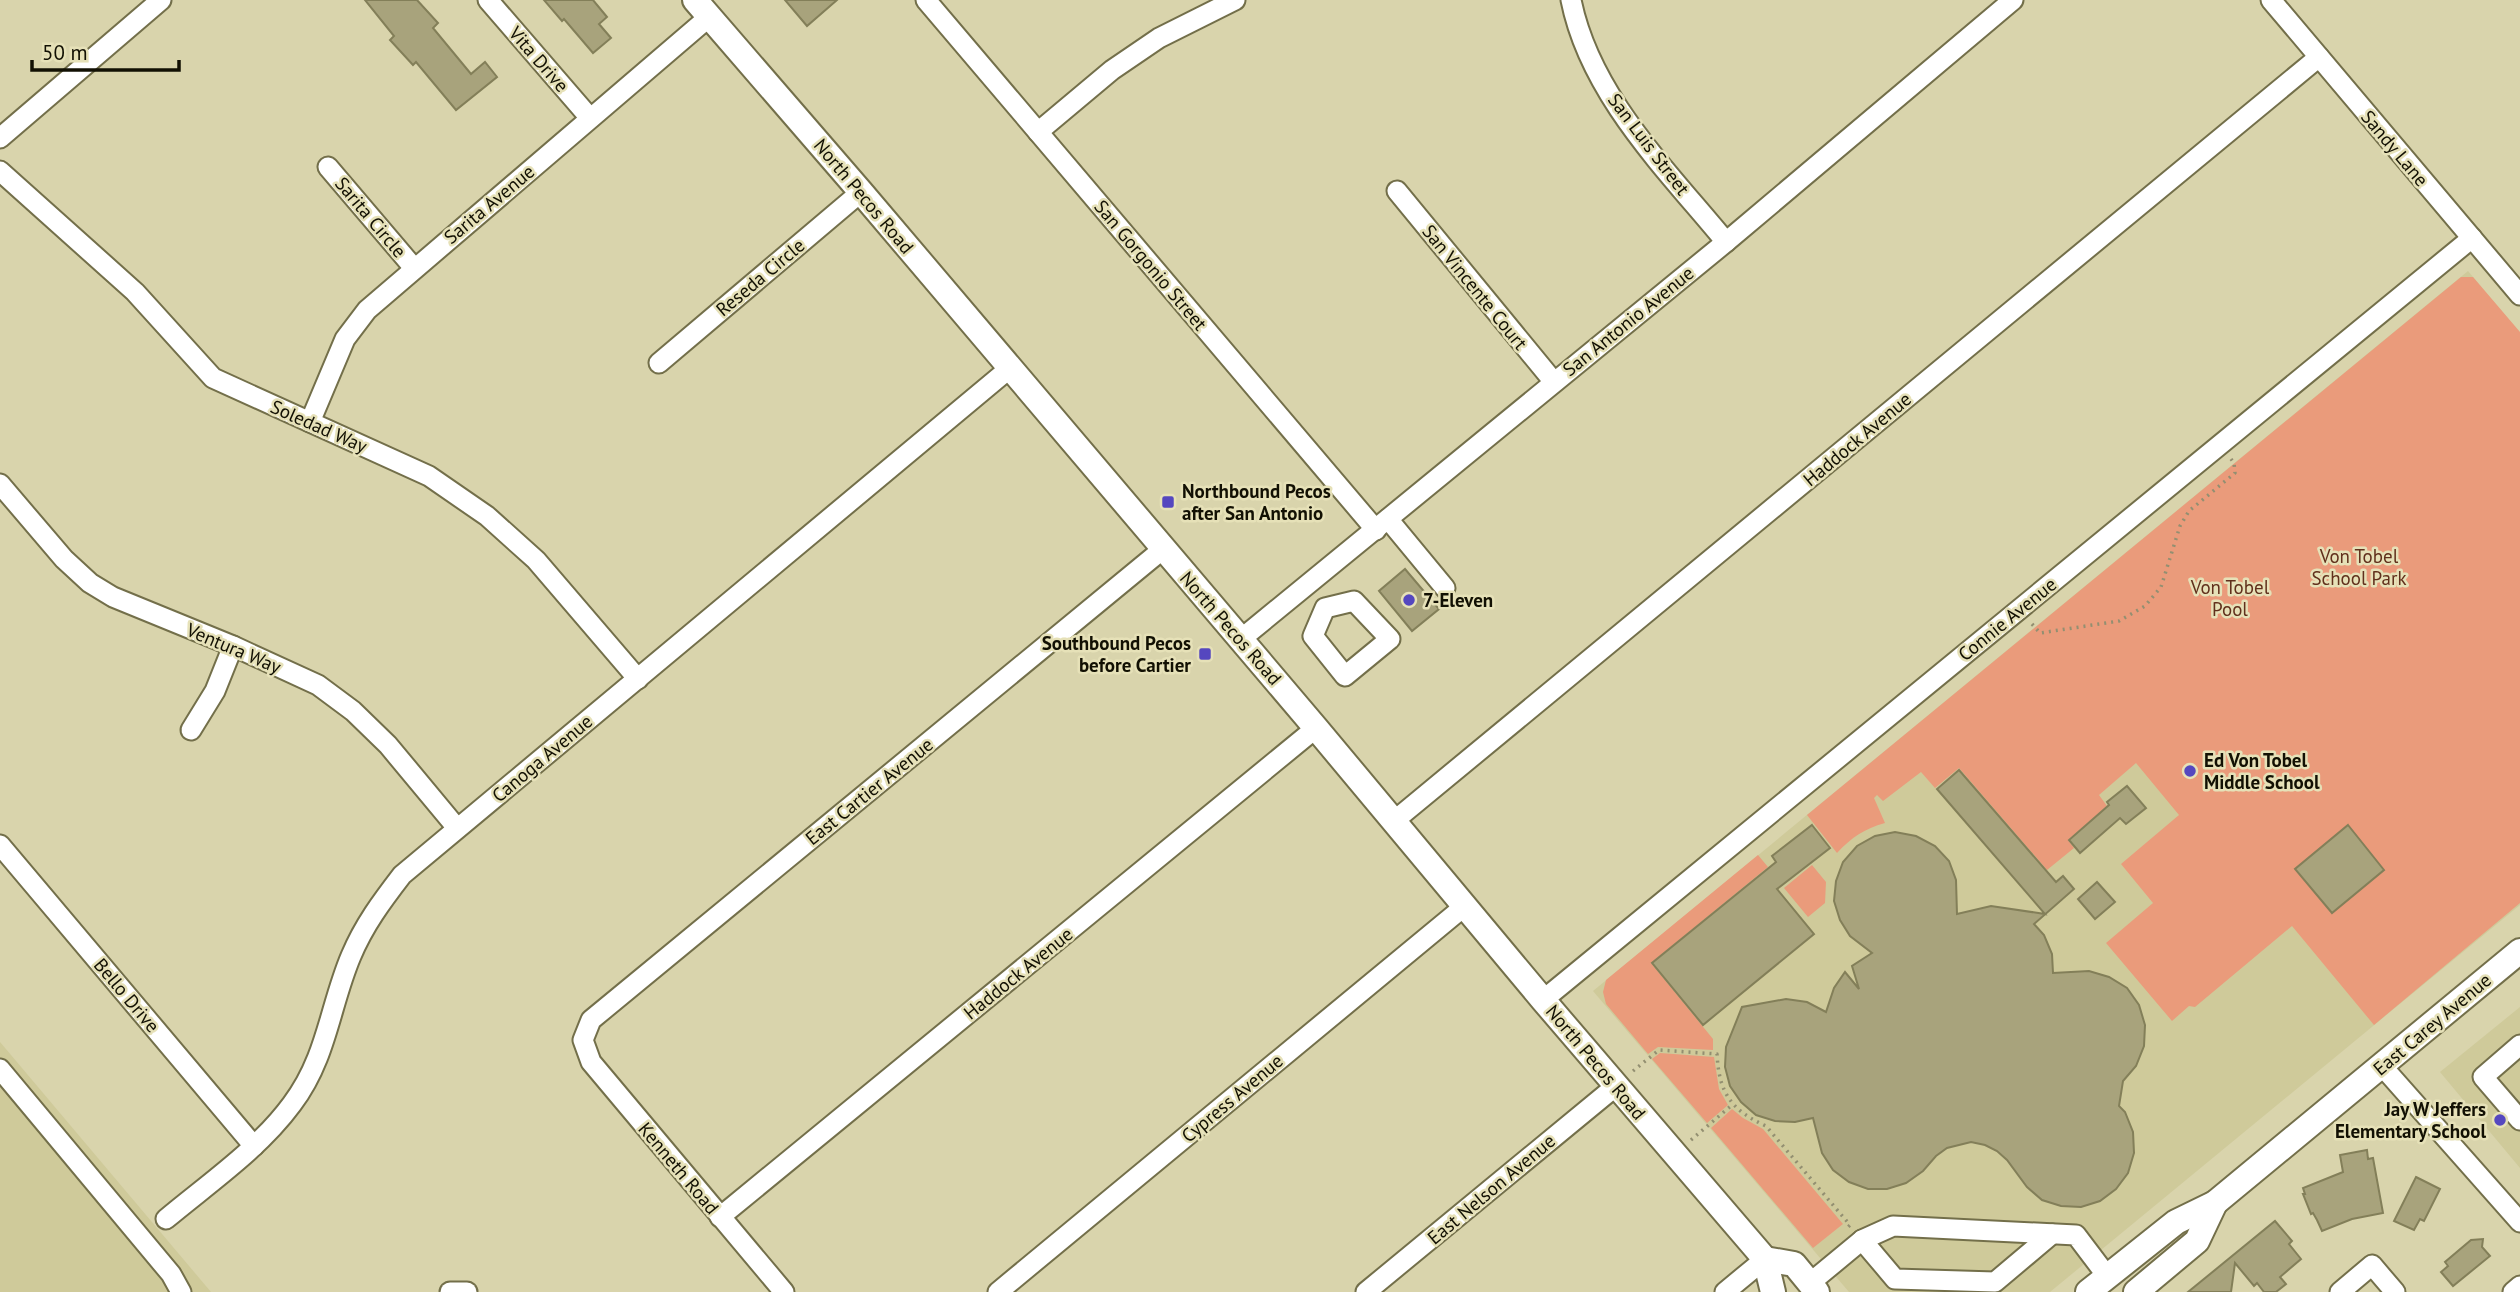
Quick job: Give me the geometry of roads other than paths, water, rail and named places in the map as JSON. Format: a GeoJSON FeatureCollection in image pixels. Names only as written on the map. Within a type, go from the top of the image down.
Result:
{"type":"FeatureCollection","features":[{"type":"Feature","properties":{"kind":"main road","name":"North Pecos Road"},"geometry":{"type":"LineString","coordinates":[[702,8],[1241,639],[1543,1000],[1765,1259],[1773,1292]]}},
{"type":"Feature","properties":{"kind":"main road","name":"East Carey Avenue"},"geometry":{"type":"LineString","coordinates":[[2088,1292],[2176,1222],[2215,1203],[2519,955]]}},
{"type":"Feature","properties":{"kind":"main road","name":"East Carey Avenue"},"geometry":{"type":"LineString","coordinates":[[2136,1292],[2197,1241],[2215,1203]]}},
{"type":"Feature","properties":{"kind":"main road"},"geometry":{"type":"LineString","coordinates":[[1765,1259],[1794,1264],[1813,1288]]}},
{"type":"Feature","properties":{"kind":"street"},"geometry":{"type":"LineString","coordinates":[[0,138],[161,0]]}},
{"type":"Feature","properties":{"kind":"street","name":"Vita Drive"},"geometry":{"type":"LineString","coordinates":[[488,0],[590,118]]}},
{"type":"Feature","properties":{"kind":"street","name":"San Gorgonio Street"},"geometry":{"type":"LineString","coordinates":[[926,0],[1038,132],[1382,524],[1445,588]]}},
{"type":"Feature","properties":{"kind":"street"},"geometry":{"type":"LineString","coordinates":[[1038,132],[1112,70],[1159,38],[1235,0]]}},
{"type":"Feature","properties":{"kind":"street","name":"San Luis Street"},"geometry":{"type":"LineString","coordinates":[[1571,0],[1590,63],[1630,124],[1726,242]]}},
{"type":"Feature","properties":{"kind":"street","name":"San Antonio Avenue"},"geometry":{"type":"LineString","coordinates":[[1241,639],[1726,242],[2014,0]]}},
{"type":"Feature","properties":{"kind":"street","name":"Sandy Lane"},"geometry":{"type":"LineString","coordinates":[[2271,0],[2520,295]]}},
{"type":"Feature","properties":{"kind":"street","name":"Sarita Avenue"},"geometry":{"type":"LineString","coordinates":[[310,422],[345,339],[366,310],[590,118],[702,8]]}},
{"type":"Feature","properties":{"kind":"street","name":"Haddock Avenue"},"geometry":{"type":"LineString","coordinates":[[1394,821],[2319,57]]}},
{"type":"Feature","properties":{"kind":"street","name":"Sarita Circle"},"geometry":{"type":"LineString","coordinates":[[327,167],[414,268]]}},
{"type":"Feature","properties":{"kind":"street","name":"Soledad Way"},"geometry":{"type":"LineString","coordinates":[[0,171],[135,292],[214,378],[429,476],[487,516],[536,560],[638,679]]}},
{"type":"Feature","properties":{"kind":"street","name":"San Vincente Court"},"geometry":{"type":"LineString","coordinates":[[1397,191],[1554,382]]}},
{"type":"Feature","properties":{"kind":"street","name":"Reseda Circle"},"geometry":{"type":"LineString","coordinates":[[659,363],[861,192]]}},
{"type":"Feature","properties":{"kind":"street","name":"Connie Avenue"},"geometry":{"type":"LineString","coordinates":[[1543,1000],[2472,238]]}},
{"type":"Feature","properties":{"kind":"street","name":"Canoga Avenue"},"geometry":{"type":"LineString","coordinates":[[166,1219],[254,1146],[293,1103],[323,1047],[350,957],[370,916],[402,875],[1010,369]]}},
{"type":"Feature","properties":{"kind":"street","name":"Ventura Way"},"geometry":{"type":"LineString","coordinates":[[0,484],[64,559],[90,583],[113,597],[233,646],[318,685],[353,711],[388,745],[457,828]]}},
{"type":"Feature","properties":{"kind":"street","name":"East Cartier Avenue"},"geometry":{"type":"LineString","coordinates":[[583,1040],[591,1020],[1163,549]]}},
{"type":"Feature","properties":{"kind":"street"},"geometry":{"type":"LineString","coordinates":[[1307,586],[1325,607]]}},
{"type":"Feature","properties":{"kind":"street"},"geometry":{"type":"LineString","coordinates":[[191,730],[215,691],[233,646]]}},
{"type":"Feature","properties":{"kind":"street","name":"Haddock Avenue"},"geometry":{"type":"LineString","coordinates":[[720,1217],[1316,728]]}},
{"type":"Feature","properties":{"kind":"street","name":"Bello Drive"},"geometry":{"type":"LineString","coordinates":[[0,845],[254,1146]]}},
{"type":"Feature","properties":{"kind":"street","name":"Cypress Avenue"},"geometry":{"type":"LineString","coordinates":[[998,1292],[1466,905]]}},
{"type":"Feature","properties":{"kind":"street","name":"Kenneth Road"},"geometry":{"type":"LineString","coordinates":[[583,1040],[591,1062],[784,1292]]}},
{"type":"Feature","properties":{"kind":"street"},"geometry":{"type":"LineString","coordinates":[[2520,1045],[2483,1077],[2520,1120]]}},
{"type":"Feature","properties":{"kind":"street"},"geometry":{"type":"LineString","coordinates":[[2382,1066],[2520,1222]]}},
{"type":"Feature","properties":{"kind":"street"},"geometry":{"type":"LineString","coordinates":[[0,1069],[171,1273],[181,1292]]}},
{"type":"Feature","properties":{"kind":"street","name":"East Nelson Avenue"},"geometry":{"type":"LineString","coordinates":[[1366,1292],[1616,1086]]}},
{"type":"Feature","properties":{"kind":"street"},"geometry":{"type":"LineString","coordinates":[[1813,1288],[1862,1240],[1893,1226],[2076,1235],[2107,1276]]}},
{"type":"Feature","properties":{"kind":"street"},"geometry":{"type":"LineString","coordinates":[[1862,1240],[1895,1279],[1995,1282],[2052,1234]]}},
{"type":"Feature","properties":{"kind":"street"},"geometry":{"type":"LineString","coordinates":[[1725,1292],[1765,1259]]}},
{"type":"Feature","properties":{"kind":"street"},"geometry":{"type":"LineString","coordinates":[[2340,1292],[2372,1265],[2395,1292]]}},
{"type":"Feature","properties":{"kind":"street"},"geometry":{"type":"LineString","coordinates":[[2513,1292],[2520,1286]]}},
{"type":"Feature","properties":{"kind":"place","name":"Northbound Pecos after San Antonio"},"geometry":{"type":"Point","coordinates":[1168,502]}},
{"type":"Feature","properties":{"kind":"place","name":"7-Eleven"},"geometry":{"type":"Point","coordinates":[1409,600]}},
{"type":"Feature","properties":{"kind":"place","name":"Southbound Pecos before Cartier"},"geometry":{"type":"Point","coordinates":[1205,654]}},
{"type":"Feature","properties":{"kind":"place","name":"Ed Von Tobel Middle School"},"geometry":{"type":"Point","coordinates":[2190,771]}},
{"type":"Feature","properties":{"kind":"place","name":"Jay W Jeffers Elementary School"},"geometry":{"type":"Point","coordinates":[2500,1120]}},
{"type":"Feature","properties":{"kind":"park label","name":"Von Tobel School Park"},"geometry":{"type":"Point","coordinates":[2359,567]}},
{"type":"Feature","properties":{"kind":"park label","name":"Von Tobel Pool"},"geometry":{"type":"Point","coordinates":[2230,598]}}]}
